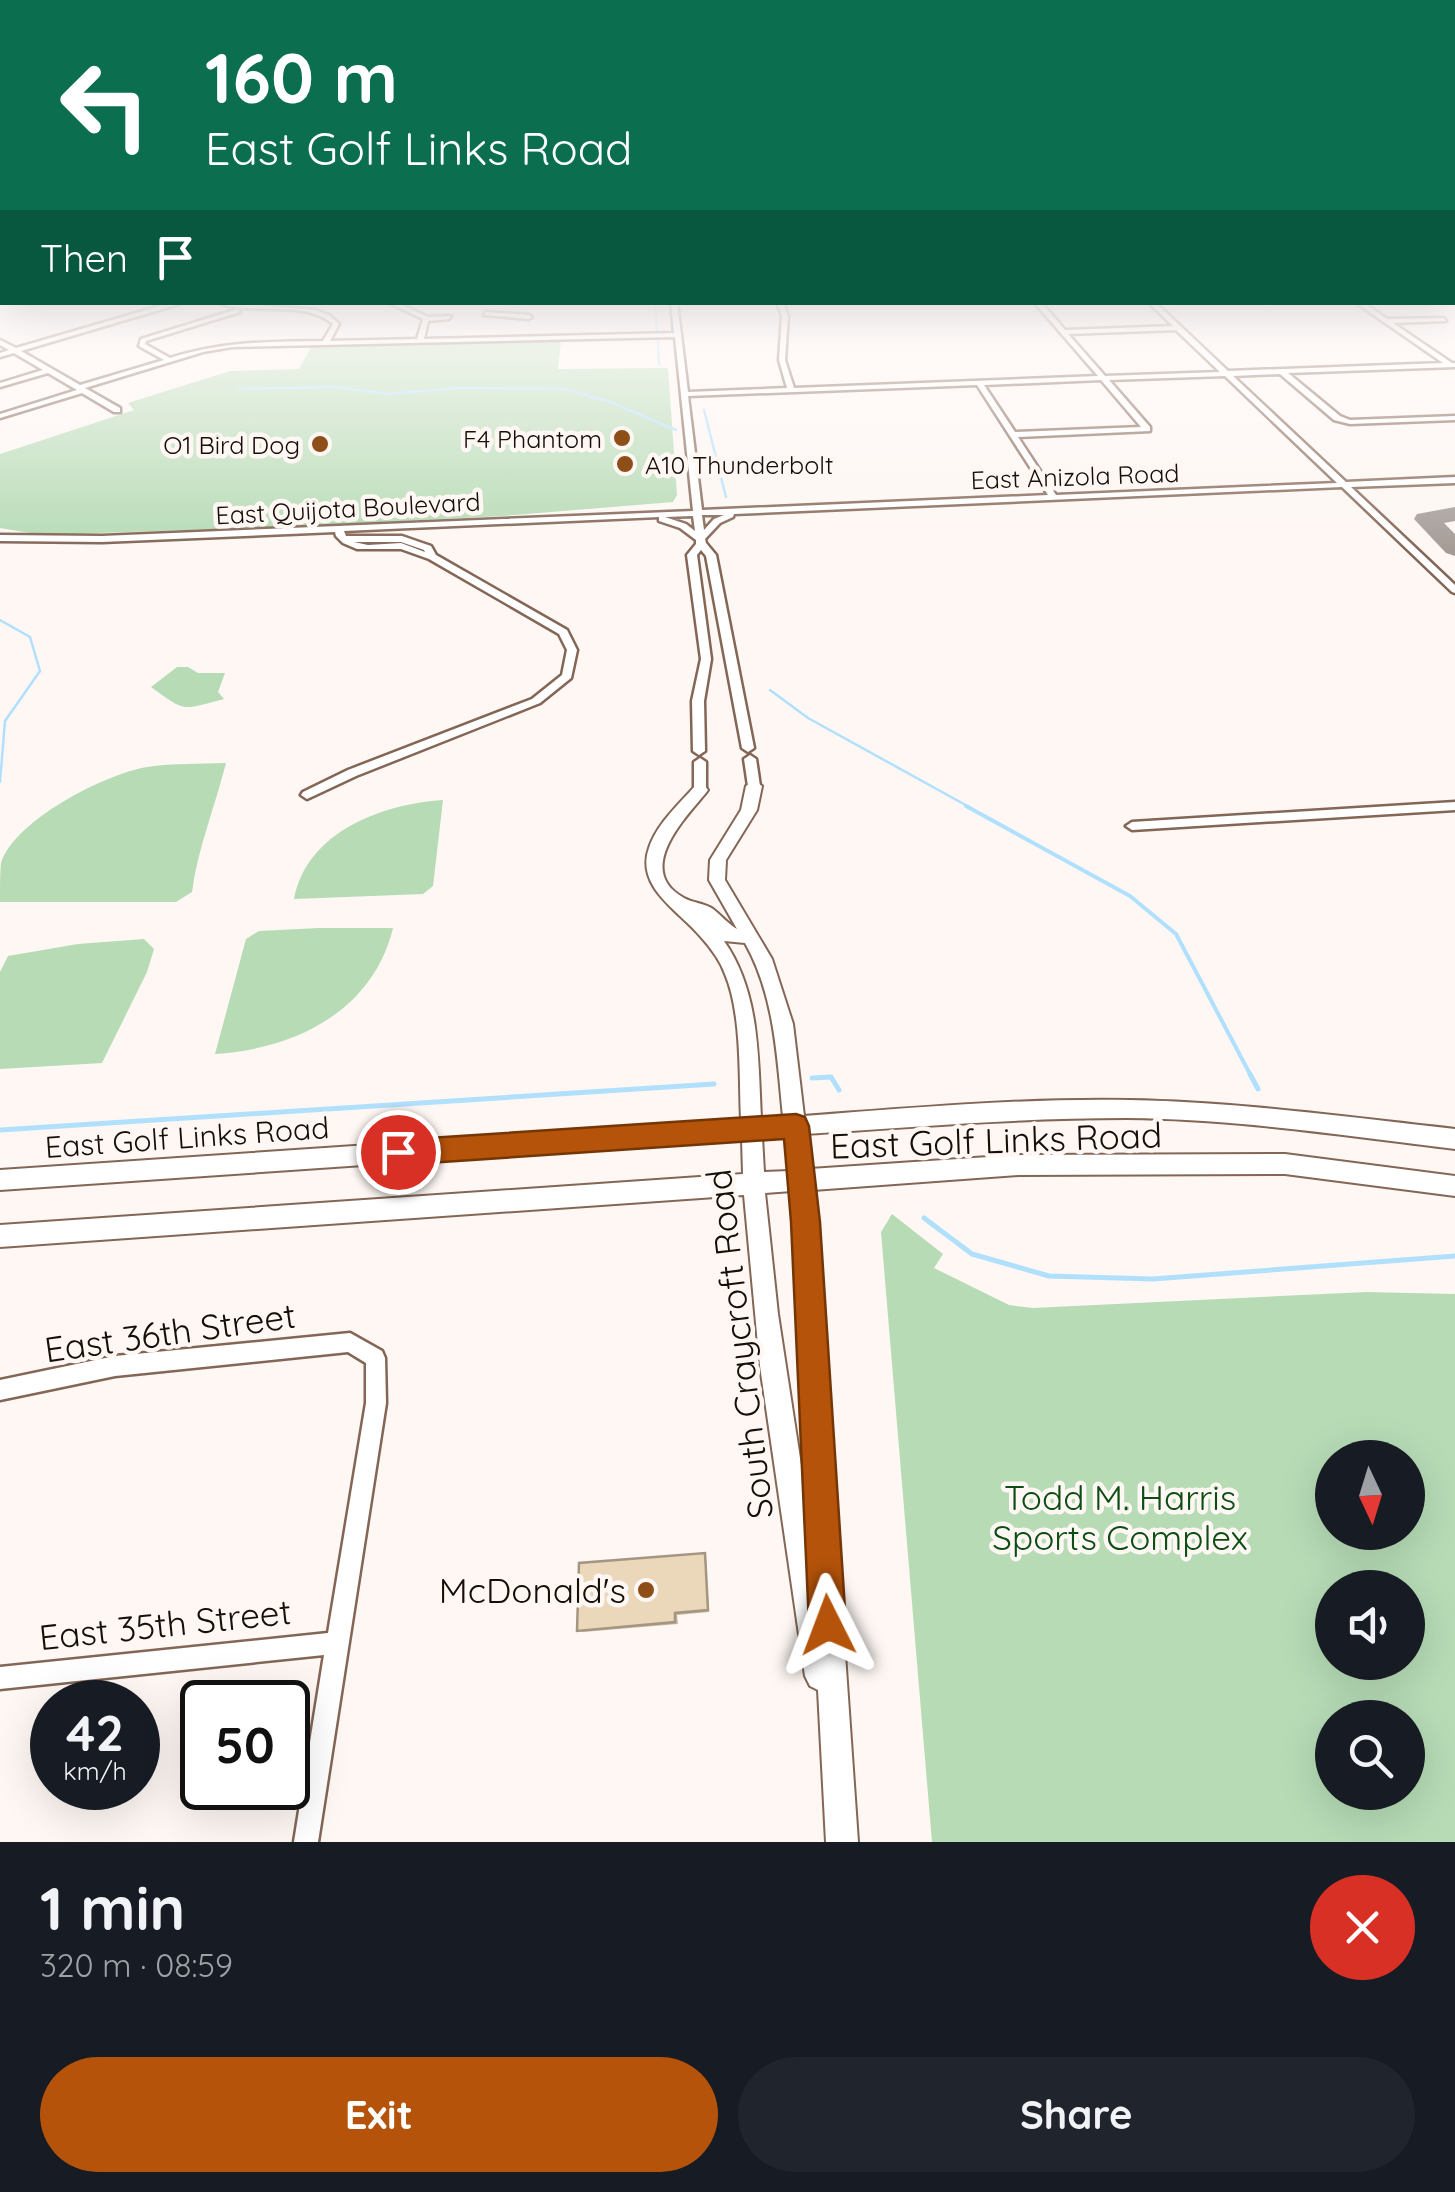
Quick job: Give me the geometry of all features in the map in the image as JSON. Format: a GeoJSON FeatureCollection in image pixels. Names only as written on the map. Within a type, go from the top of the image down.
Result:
{"type":"FeatureCollection","features":[{"type":"Feature","properties":{"kind":"main road","name":"South Craycroft Road"},"geometry":{"type":"LineString","coordinates":[[754,786],[750,810],[716,866],[720,888],[770,975],[783,1024],[802,1180],[842,1842]]}},
{"type":"Feature","properties":{"kind":"main road","name":"South Craycroft Road"},"geometry":{"type":"LineString","coordinates":[[700,790],[664,834],[656,851],[656,873],[674,902],[706,930],[727,960],[741,990],[762,1283],[836,1780]]}},
{"type":"Feature","properties":{"kind":"main road"},"geometry":{"type":"LineString","coordinates":[[674,902],[704,910],[730,936],[751,936]]}},
{"type":"Feature","properties":{"kind":"main road","name":"East Golf Links Road"},"geometry":{"type":"LineString","coordinates":[[0,1180],[994,1112],[1130,1109],[1274,1118],[1455,1138]]}},
{"type":"Feature","properties":{"kind":"main road","name":"East Golf Links Road"},"geometry":{"type":"LineString","coordinates":[[0,1236],[1019,1165],[1285,1164],[1455,1186]]}},
{"type":"Feature","properties":{"kind":"street"},"geometry":{"type":"LineString","coordinates":[[64,379],[117,410]]}},
{"type":"Feature","properties":{"kind":"street"},"geometry":{"type":"LineString","coordinates":[[0,416],[112,379]]}},
{"type":"Feature","properties":{"kind":"street"},"geometry":{"type":"LineString","coordinates":[[683,379],[686,498],[697,513],[700,542]]}},
{"type":"Feature","properties":{"kind":"street"},"geometry":{"type":"LineString","coordinates":[[791,379],[796,389]]}},
{"type":"Feature","properties":{"kind":"street"},"geometry":{"type":"LineString","coordinates":[[685,394],[1078,379]]}},
{"type":"Feature","properties":{"kind":"street"},"geometry":{"type":"LineString","coordinates":[[1011,434],[1147,429],[1103,379]]}},
{"type":"Feature","properties":{"kind":"street"},"geometry":{"type":"LineString","coordinates":[[1230,379],[1455,590]]}},
{"type":"Feature","properties":{"kind":"street"},"geometry":{"type":"LineString","coordinates":[[1290,379],[1337,418],[1350,422],[1455,418]]}},
{"type":"Feature","properties":{"kind":"street"},"geometry":{"type":"LineString","coordinates":[[979,383],[1053,497]]}},
{"type":"Feature","properties":{"kind":"street","name":"East Anizola Road"},"geometry":{"type":"LineString","coordinates":[[697,513],[1455,480]]}},
{"type":"Feature","properties":{"kind":"street"},"geometry":{"type":"LineString","coordinates":[[638,515],[686,498]]}},
{"type":"Feature","properties":{"kind":"street"},"geometry":{"type":"LineString","coordinates":[[700,542],[719,520],[750,510]]}},
{"type":"Feature","properties":{"kind":"street","name":"East Quijota Boulevard"},"geometry":{"type":"LineString","coordinates":[[0,538],[342,534],[697,513]]}},
{"type":"Feature","properties":{"kind":"street"},"geometry":{"type":"LineString","coordinates":[[638,515],[669,520],[700,542]]}},
{"type":"Feature","properties":{"kind":"street"},"geometry":{"type":"LineString","coordinates":[[307,795],[352,773],[536,701],[567,676],[572,650],[563,632],[432,557],[401,546],[357,547],[342,534]]}},
{"type":"Feature","properties":{"kind":"street","name":"South Craycroft Road"},"geometry":{"type":"LineString","coordinates":[[700,790],[698,702],[706,659],[692,555],[700,542],[711,555],[754,786]]}},
{"type":"Feature","properties":{"kind":"street"},"geometry":{"type":"LineString","coordinates":[[1132,826],[1455,806]]}},
{"type":"Feature","properties":{"kind":"street","name":"East 36th Street"},"geometry":{"type":"LineString","coordinates":[[0,1390],[115,1366],[350,1342],[376,1358],[378,1382],[336,1643]]}},
{"type":"Feature","properties":{"kind":"street"},"geometry":{"type":"LineString","coordinates":[[306,1842],[336,1643]]}},
{"type":"Feature","properties":{"kind":"street","name":"East 35th Street"},"geometry":{"type":"LineString","coordinates":[[0,1678],[336,1643]]}},
{"type":"Feature","properties":{"kind":"green space"},"geometry":{"type":"Polygon","coordinates":[[[205,379],[669,379],[677,495],[673,502],[503,516],[298,526],[42,535],[0,528],[0,454],[134,410],[128,403],[205,379]]]}},
{"type":"Feature","properties":{"kind":"green space"},"geometry":{"type":"Polygon","coordinates":[[[177,667],[188,667],[198,673],[225,673],[218,692],[224,699],[185,707],[151,687],[177,667]]]}},
{"type":"Feature","properties":{"kind":"green space"},"geometry":{"type":"Polygon","coordinates":[[[226,763],[192,892],[176,902],[0,902],[1,863],[10,847],[42,816],[64,802],[129,771],[177,764],[226,763]]]}},
{"type":"Feature","properties":{"kind":"green space"},"geometry":{"type":"Polygon","coordinates":[[[443,800],[433,886],[423,894],[294,899],[314,855],[331,839],[373,815],[443,800]]]}},
{"type":"Feature","properties":{"kind":"green space"},"geometry":{"type":"Polygon","coordinates":[[[393,928],[383,957],[368,982],[326,1020],[274,1044],[215,1054],[246,939],[259,931],[393,928]]]}},
{"type":"Feature","properties":{"kind":"green space"},"geometry":{"type":"Polygon","coordinates":[[[144,939],[154,949],[147,972],[102,1063],[0,1069],[0,972],[8,956],[78,944],[144,939]]]}},
{"type":"Feature","properties":{"kind":"green space","name":"Todd M. Harris Sports Complex"},"geometry":{"type":"Polygon","coordinates":[[[892,1214],[943,1254],[934,1268],[1009,1305],[1033,1308],[1366,1292],[1455,1294],[1455,1842],[932,1842],[881,1232],[892,1214]]]}},
{"type":"Feature","properties":{"kind":"building","name":"McDonald's"},"geometry":{"type":"Polygon","coordinates":[[[705,1553],[708,1610],[675,1613],[675,1622],[577,1631],[579,1563],[705,1553]]]}},
{"type":"Feature","properties":{"kind":"waterway"},"geometry":{"type":"LineString","coordinates":[[239,389],[336,387],[388,394],[461,388],[564,389],[608,401],[676,430]]}},
{"type":"Feature","properties":{"kind":"waterway"},"geometry":{"type":"LineString","coordinates":[[704,410],[726,497]]}},
{"type":"Feature","properties":{"kind":"waterway"},"geometry":{"type":"LineString","coordinates":[[0,620],[30,637],[40,671],[5,721],[0,782]]}},
{"type":"Feature","properties":{"kind":"waterway"},"geometry":{"type":"LineString","coordinates":[[770,690],[808,718],[971,808]]}},
{"type":"Feature","properties":{"kind":"waterway"},"geometry":{"type":"LineString","coordinates":[[966,806],[1130,896],[1176,934],[1251,1076]]}},
{"type":"Feature","properties":{"kind":"waterway"},"geometry":{"type":"LineString","coordinates":[[1250,1074],[1258,1089]]}},
{"type":"Feature","properties":{"kind":"waterway"},"geometry":{"type":"LineString","coordinates":[[812,1078],[831,1077],[839,1090]]}},
{"type":"Feature","properties":{"kind":"waterway"},"geometry":{"type":"LineString","coordinates":[[0,1130],[714,1084]]}},
{"type":"Feature","properties":{"kind":"waterway"},"geometry":{"type":"LineString","coordinates":[[924,1218],[972,1254],[1049,1276],[1153,1279],[1455,1256]]}},
{"type":"Feature","properties":{"kind":"taxiway"},"geometry":{"type":"LineString","coordinates":[[1455,514],[1426,519],[1455,548]]}},
{"type":"Feature","properties":{"kind":"place","name":"F4 Phantom"},"geometry":{"type":"Point","coordinates":[622,438]}},
{"type":"Feature","properties":{"kind":"place","name":"O1 Bird Dog"},"geometry":{"type":"Point","coordinates":[320,444]}},
{"type":"Feature","properties":{"kind":"place","name":"A10 Thunderbolt"},"geometry":{"type":"Point","coordinates":[625,464]}},
{"type":"Feature","properties":{"kind":"place","name":"McDonald's"},"geometry":{"type":"Point","coordinates":[646,1590]}},
{"type":"Feature","properties":{"kind":"route"},"geometry":{"type":"LineString","coordinates":[[398,1152],[796,1126],[806,1222],[828,1625]]}}]}
